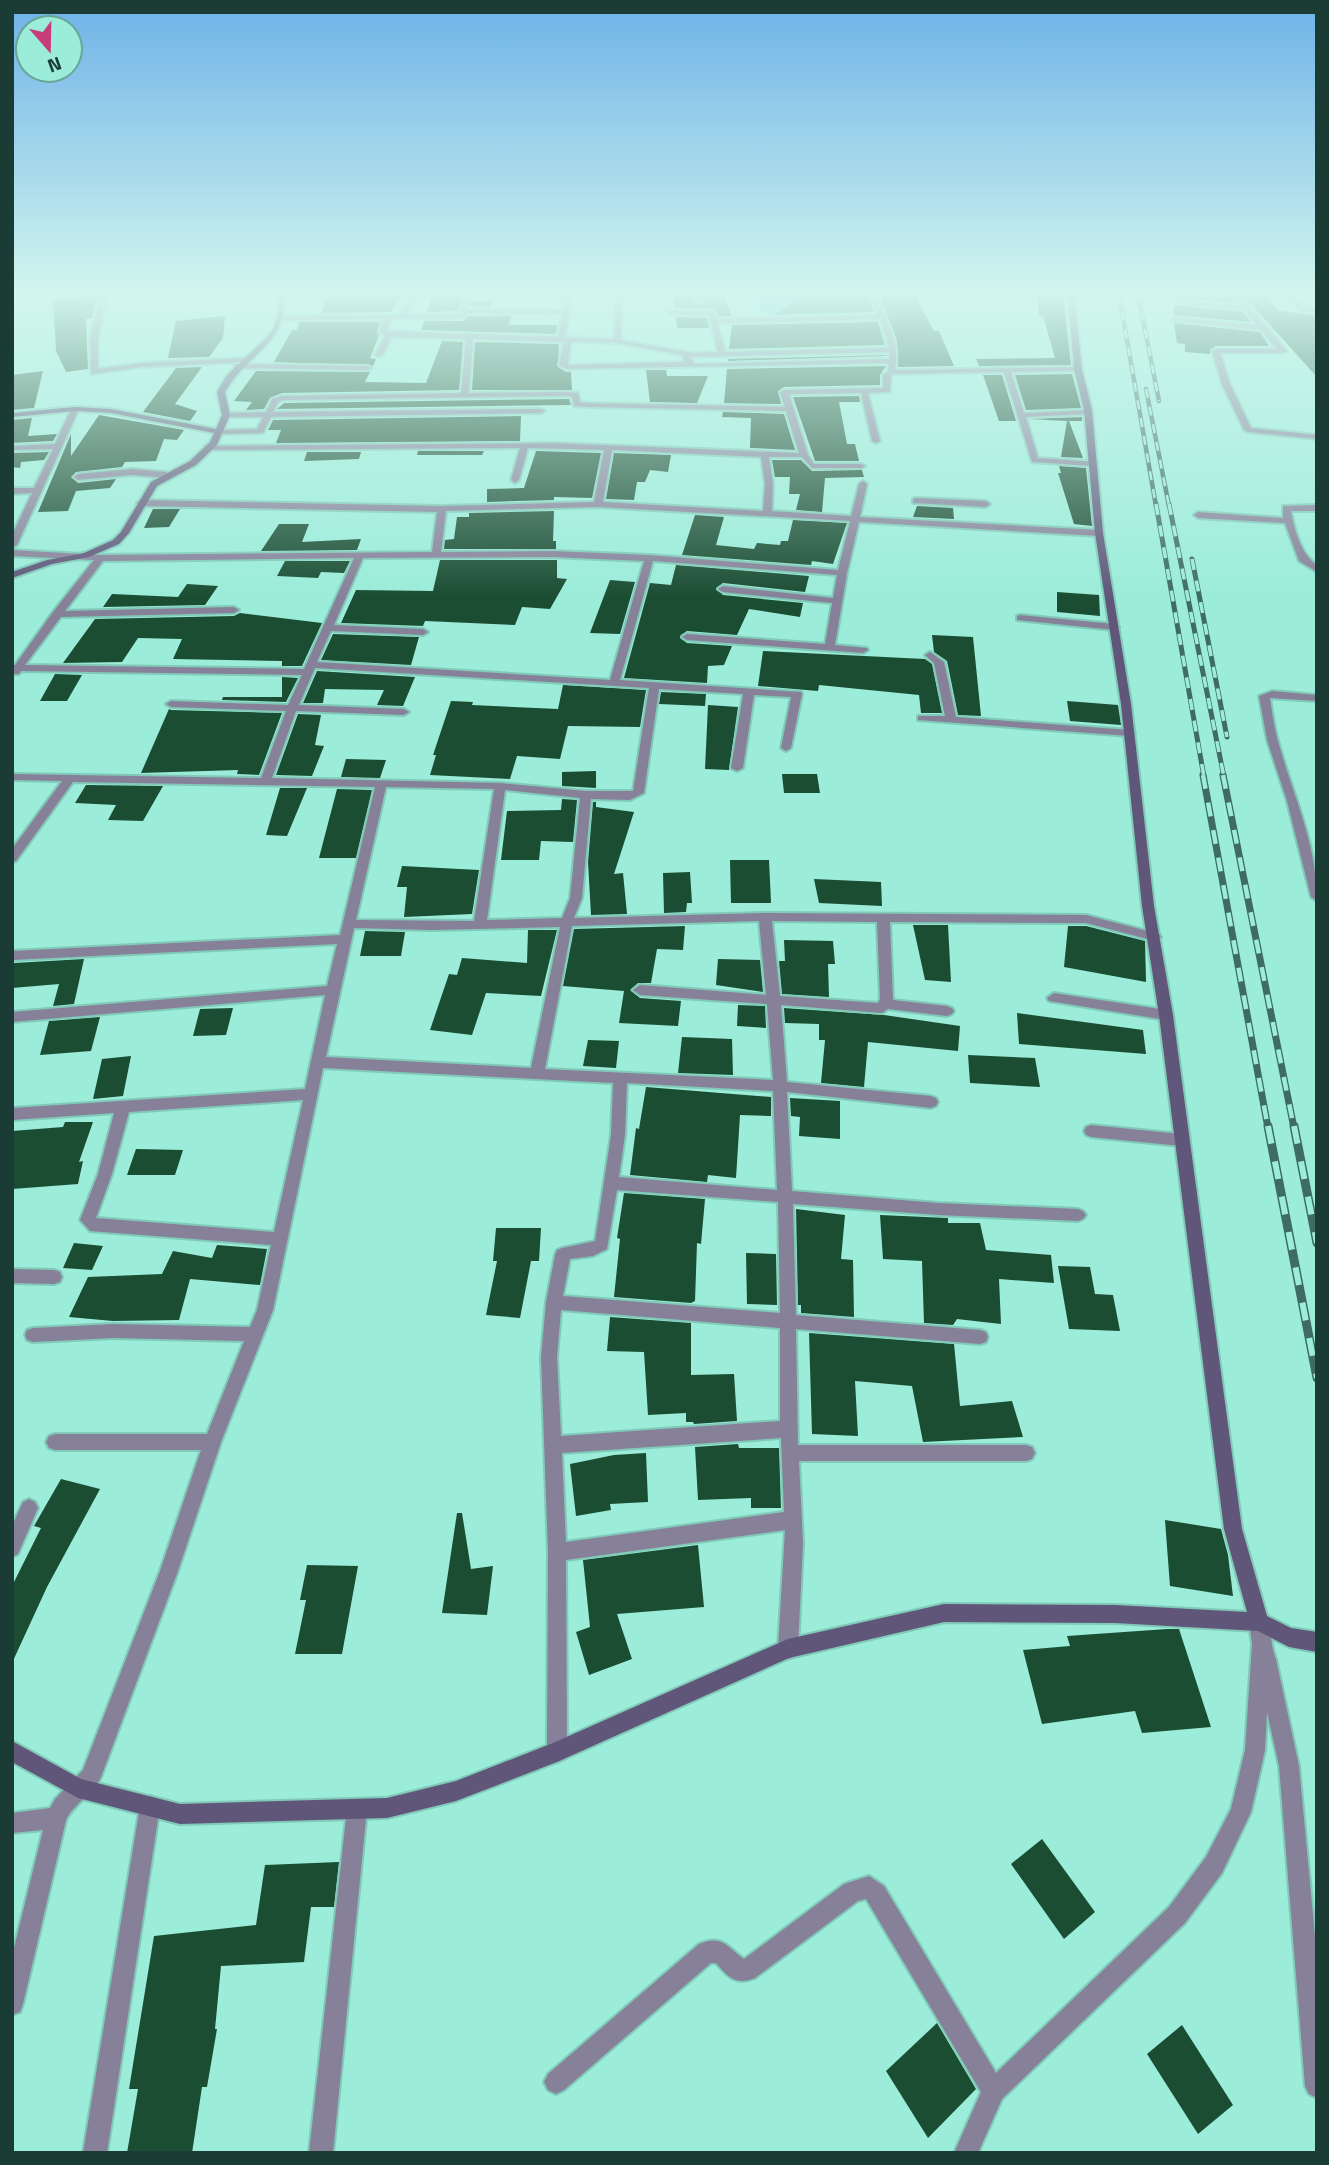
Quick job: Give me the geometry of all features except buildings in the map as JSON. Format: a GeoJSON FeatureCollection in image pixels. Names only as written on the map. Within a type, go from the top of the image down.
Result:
{"type":"FeatureCollection","features":[{"type":"Feature","properties":{"kind":"street"},"geometry":{"type":"LineString","coordinates":[[12,575],[39,565],[86,555],[116,542],[125,533],[154,484],[166,475],[193,463],[208,448],[226,415],[220,401],[221,395]]}},
{"type":"Feature","properties":{"kind":"street"},"geometry":{"type":"LineString","coordinates":[[12,415],[75,409],[123,413],[219,432],[260,431],[275,401],[282,398],[418,395]]}},
{"type":"Feature","properties":{"kind":"street"},"geometry":{"type":"LineString","coordinates":[[573,395],[577,404],[587,405],[788,409]]}},
{"type":"Feature","properties":{"kind":"street"},"geometry":{"type":"LineString","coordinates":[[787,395],[788,409],[804,455],[812,466],[861,466]]}},
{"type":"Feature","properties":{"kind":"street"},"geometry":{"type":"LineString","coordinates":[[865,395],[876,441]]}},
{"type":"Feature","properties":{"kind":"street"},"geometry":{"type":"LineString","coordinates":[[1016,395],[1035,460],[1093,464]]}},
{"type":"Feature","properties":{"kind":"street"},"geometry":{"type":"LineString","coordinates":[[1084,395],[1099,533],[1129,733],[1148,906],[1166,1015],[1233,1529],[1259,1622],[1282,1721],[1289,1766],[1317,2086]]}},
{"type":"Feature","properties":{"kind":"street"},"geometry":{"type":"LineString","coordinates":[[1232,395],[1249,431],[1317,437]]}},
{"type":"Feature","properties":{"kind":"street"},"geometry":{"type":"LineString","coordinates":[[12,545],[75,409]]}},
{"type":"Feature","properties":{"kind":"street"},"geometry":{"type":"LineString","coordinates":[[226,415],[541,411]]}},
{"type":"Feature","properties":{"kind":"street"},"geometry":{"type":"LineString","coordinates":[[1023,415],[1088,412]]}},
{"type":"Feature","properties":{"kind":"street"},"geometry":{"type":"LineString","coordinates":[[208,448],[526,445],[804,455]]}},
{"type":"Feature","properties":{"kind":"street"},"geometry":{"type":"LineString","coordinates":[[515,480],[526,445]]}},
{"type":"Feature","properties":{"kind":"street"},"geometry":{"type":"LineString","coordinates":[[12,448],[58,446]]}},
{"type":"Feature","properties":{"kind":"street"},"geometry":{"type":"LineString","coordinates":[[598,504],[609,447]]}},
{"type":"Feature","properties":{"kind":"street"},"geometry":{"type":"LineString","coordinates":[[765,455],[769,484],[767,514]]}},
{"type":"Feature","properties":{"kind":"street"},"geometry":{"type":"LineString","coordinates":[[78,477],[132,472],[166,475]]}},
{"type":"Feature","properties":{"kind":"street"},"geometry":{"type":"LineString","coordinates":[[830,647],[842,573],[863,484]]}},
{"type":"Feature","properties":{"kind":"street"},"geometry":{"type":"LineString","coordinates":[[12,491],[39,490]]}},
{"type":"Feature","properties":{"kind":"street"},"geometry":{"type":"LineString","coordinates":[[916,501],[986,501],[988,527]]}},
{"type":"Feature","properties":{"kind":"street"},"geometry":{"type":"LineString","coordinates":[[141,503],[442,509],[598,504],[1099,533]]}},
{"type":"Feature","properties":{"kind":"street"},"geometry":{"type":"LineString","coordinates":[[1317,508],[1286,508],[1288,522],[1304,561],[1317,569]]}},
{"type":"Feature","properties":{"kind":"street"},"geometry":{"type":"LineString","coordinates":[[436,555],[442,509]]}},
{"type":"Feature","properties":{"kind":"street"},"geometry":{"type":"LineString","coordinates":[[1198,515],[1288,522]]}},
{"type":"Feature","properties":{"kind":"street"},"geometry":{"type":"LineString","coordinates":[[12,553],[86,555],[100,558],[359,558],[436,555],[649,558],[842,573]]}},
{"type":"Feature","properties":{"kind":"street"},"geometry":{"type":"LineString","coordinates":[[14,670],[100,558]]}},
{"type":"Feature","properties":{"kind":"street"},"geometry":{"type":"LineString","coordinates":[[265,783],[290,710],[359,558]]}},
{"type":"Feature","properties":{"kind":"street"},"geometry":{"type":"LineString","coordinates":[[614,684],[649,558]]}},
{"type":"Feature","properties":{"kind":"street"},"geometry":{"type":"LineString","coordinates":[[723,589],[837,601]]}},
{"type":"Feature","properties":{"kind":"street"},"geometry":{"type":"LineString","coordinates":[[56,614],[234,610]]}},
{"type":"Feature","properties":{"kind":"street"},"geometry":{"type":"LineString","coordinates":[[1020,618],[1114,627]]}},
{"type":"Feature","properties":{"kind":"street"},"geometry":{"type":"LineString","coordinates":[[327,628],[423,632]]}},
{"type":"Feature","properties":{"kind":"street"},"geometry":{"type":"LineString","coordinates":[[687,637],[863,650]]}},
{"type":"Feature","properties":{"kind":"street"},"geometry":{"type":"LineString","coordinates":[[930,655],[939,662],[951,720]]}},
{"type":"Feature","properties":{"kind":"street"},"geometry":{"type":"LineString","coordinates":[[14,670],[310,668],[797,694],[786,748]]}},
{"type":"Feature","properties":{"kind":"street"},"geometry":{"type":"LineString","coordinates":[[12,777],[500,786],[586,795],[630,796],[638,793],[654,686]]}},
{"type":"Feature","properties":{"kind":"street"},"geometry":{"type":"LineString","coordinates":[[737,768],[749,691]]}},
{"type":"Feature","properties":{"kind":"street"},"geometry":{"type":"LineString","coordinates":[[1317,698],[1272,694],[1264,696],[1272,740],[1293,801],[1317,897]]}},
{"type":"Feature","properties":{"kind":"street"},"geometry":{"type":"LineString","coordinates":[[171,704],[404,712]]}},
{"type":"Feature","properties":{"kind":"street"},"geometry":{"type":"LineString","coordinates":[[922,718],[1129,733]]}},
{"type":"Feature","properties":{"kind":"street"},"geometry":{"type":"LineString","coordinates":[[12,858],[69,779]]}},
{"type":"Feature","properties":{"kind":"street"},"geometry":{"type":"LineString","coordinates":[[12,2004],[55,1818],[62,1806],[91,1777],[169,1571],[212,1442],[257,1334],[381,784]]}},
{"type":"Feature","properties":{"kind":"street"},"geometry":{"type":"LineString","coordinates":[[480,924],[500,786]]}},
{"type":"Feature","properties":{"kind":"street"},"geometry":{"type":"LineString","coordinates":[[537,1073],[567,921],[576,898],[586,795]]}},
{"type":"Feature","properties":{"kind":"street"},"geometry":{"type":"LineString","coordinates":[[12,956],[480,924],[765,916],[1086,919],[1155,937]]}},
{"type":"Feature","properties":{"kind":"street"},"geometry":{"type":"LineString","coordinates":[[765,916],[775,1000],[786,1198],[792,1520],[788,1649]]}},
{"type":"Feature","properties":{"kind":"street"},"geometry":{"type":"LineString","coordinates":[[883,917],[885,1004]]}},
{"type":"Feature","properties":{"kind":"street"},"geometry":{"type":"LineString","coordinates":[[640,989],[876,1009],[885,1004],[947,1012]]}},
{"type":"Feature","properties":{"kind":"street"},"geometry":{"type":"LineString","coordinates":[[12,1017],[333,990]]}},
{"type":"Feature","properties":{"kind":"street"},"geometry":{"type":"LineString","coordinates":[[1054,998],[1166,1015]]}},
{"type":"Feature","properties":{"kind":"street"},"geometry":{"type":"LineString","coordinates":[[318,1062],[778,1086],[931,1102]]}},
{"type":"Feature","properties":{"kind":"street"},"geometry":{"type":"LineString","coordinates":[[557,1752],[556,1552],[549,1357],[554,1302],[563,1255],[572,1251],[595,1250],[602,1244],[618,1135],[620,1077]]}},
{"type":"Feature","properties":{"kind":"street"},"geometry":{"type":"LineString","coordinates":[[12,1114],[311,1094]]}},
{"type":"Feature","properties":{"kind":"street"},"geometry":{"type":"LineString","coordinates":[[123,1107],[105,1174],[88,1220],[95,1226],[280,1239]]}},
{"type":"Feature","properties":{"kind":"street"},"geometry":{"type":"LineString","coordinates":[[1091,1131],[1181,1140]]}},
{"type":"Feature","properties":{"kind":"street"},"geometry":{"type":"LineString","coordinates":[[612,1182],[786,1198],[1078,1214]]}},
{"type":"Feature","properties":{"kind":"street"},"geometry":{"type":"LineString","coordinates":[[12,1276],[54,1277]]}},
{"type":"Feature","properties":{"kind":"street"},"geometry":{"type":"LineString","coordinates":[[554,1302],[980,1337]]}},
{"type":"Feature","properties":{"kind":"street"},"geometry":{"type":"LineString","coordinates":[[33,1335],[114,1331],[257,1334]]}},
{"type":"Feature","properties":{"kind":"street"},"geometry":{"type":"LineString","coordinates":[[552,1445],[789,1429]]}},
{"type":"Feature","properties":{"kind":"street"},"geometry":{"type":"LineString","coordinates":[[55,1442],[212,1442]]}},
{"type":"Feature","properties":{"kind":"street"},"geometry":{"type":"LineString","coordinates":[[790,1453],[1026,1453]]}},
{"type":"Feature","properties":{"kind":"street"},"geometry":{"type":"LineString","coordinates":[[12,1548],[29,1508]]}},
{"type":"Feature","properties":{"kind":"street"},"geometry":{"type":"LineString","coordinates":[[556,1552],[792,1520]]}},
{"type":"Feature","properties":{"kind":"street"},"geometry":{"type":"LineString","coordinates":[[12,1751],[81,1789],[180,1814],[387,1808],[456,1791],[557,1752],[788,1649],[944,1613],[1115,1614],[1259,1622],[1289,1637],[1317,1642]]}},
{"type":"Feature","properties":{"kind":"street"},"geometry":{"type":"LineString","coordinates":[[965,2153],[994,2091],[1177,1915],[1214,1865],[1241,1812],[1247,1787],[1255,1750],[1262,1644]]}},
{"type":"Feature","properties":{"kind":"street"},"geometry":{"type":"LineString","coordinates":[[95,2153],[150,1806]]}},
{"type":"Feature","properties":{"kind":"street"},"geometry":{"type":"LineString","coordinates":[[321,2153],[357,1809]]}},
{"type":"Feature","properties":{"kind":"street"},"geometry":{"type":"LineString","coordinates":[[12,1823],[55,1818]]}},
{"type":"Feature","properties":{"kind":"street"},"geometry":{"type":"LineString","coordinates":[[556,2082],[707,1952],[722,1952],[737,1970],[747,1970],[852,1892],[869,1887],[876,1894],[994,2091]]}},
{"type":"Feature","properties":{"kind":"railway"},"geometry":{"type":"LineString","coordinates":[[1137,395],[1156,506]]}},
{"type":"Feature","properties":{"kind":"railway"},"geometry":{"type":"LineString","coordinates":[[1147,395],[1169,506]]}},
{"type":"Feature","properties":{"kind":"railway"},"geometry":{"type":"LineString","coordinates":[[1158,395],[1159,401]]}},
{"type":"Feature","properties":{"kind":"railway"},"geometry":{"type":"LineString","coordinates":[[1156,504],[1204,777]]}},
{"type":"Feature","properties":{"kind":"railway"},"geometry":{"type":"LineString","coordinates":[[1169,504],[1224,777]]}},
{"type":"Feature","properties":{"kind":"railway"},"geometry":{"type":"LineString","coordinates":[[1192,559],[1227,737]]}},
{"type":"Feature","properties":{"kind":"railway"},"geometry":{"type":"LineString","coordinates":[[1203,775],[1268,1128]]}},
{"type":"Feature","properties":{"kind":"railway"},"geometry":{"type":"LineString","coordinates":[[1223,775],[1294,1128]]}},
{"type":"Feature","properties":{"kind":"railway"},"geometry":{"type":"LineString","coordinates":[[1268,1126],[1317,1378]]}},
{"type":"Feature","properties":{"kind":"railway"},"geometry":{"type":"LineString","coordinates":[[1294,1126],[1317,1243]]}}]}
